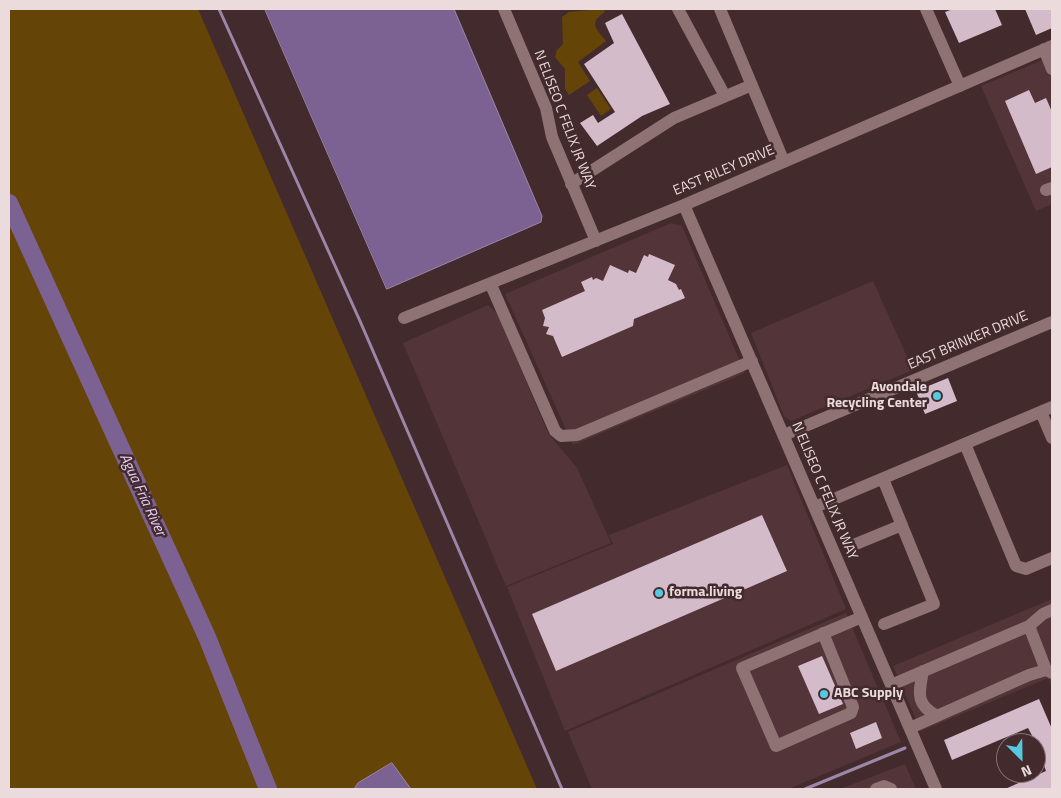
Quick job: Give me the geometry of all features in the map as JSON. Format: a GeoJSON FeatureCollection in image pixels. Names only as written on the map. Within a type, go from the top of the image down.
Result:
{"type":"FeatureCollection","features":[{"type":"Feature","properties":{"kind":"street","name":"N ELISEO C FELIX JR WAY"},"geometry":{"type":"LineString","coordinates":[[504,9],[546,108],[552,137],[596,241]]}},
{"type":"Feature","properties":{"kind":"street"},"geometry":{"type":"LineString","coordinates":[[678,9],[725,96]]}},
{"type":"Feature","properties":{"kind":"street"},"geometry":{"type":"LineString","coordinates":[[720,9],[784,162]]}},
{"type":"Feature","properties":{"kind":"street"},"geometry":{"type":"LineString","coordinates":[[926,9],[960,86]]}},
{"type":"Feature","properties":{"kind":"street"},"geometry":{"type":"LineString","coordinates":[[1048,48],[1052,69]]}},
{"type":"Feature","properties":{"kind":"street","name":"EAST RILEY DRIVE"},"geometry":{"type":"LineString","coordinates":[[404,318],[684,205],[1048,48]]}},
{"type":"Feature","properties":{"kind":"street"},"geometry":{"type":"LineString","coordinates":[[571,184],[674,118],[752,85]]}},
{"type":"Feature","properties":{"kind":"street","name":"N ELISEO C FELIX JR WAY"},"geometry":{"type":"LineString","coordinates":[[684,205],[936,789]]}},
{"type":"Feature","properties":{"kind":"street"},"geometry":{"type":"LineString","coordinates":[[491,284],[555,431],[561,436],[577,435],[752,361]]}},
{"type":"Feature","properties":{"kind":"street","name":"EAST BRINKER DRIVE"},"geometry":{"type":"LineString","coordinates":[[784,435],[1052,322]]}},
{"type":"Feature","properties":{"kind":"street"},"geometry":{"type":"LineString","coordinates":[[815,508],[1047,409],[1052,438]]}},
{"type":"Feature","properties":{"kind":"street"},"geometry":{"type":"LineString","coordinates":[[965,444],[1016,566],[1026,569],[1052,558]]}},
{"type":"Feature","properties":{"kind":"street"},"geometry":{"type":"LineString","coordinates":[[883,479],[934,604],[884,624]]}},
{"type":"Feature","properties":{"kind":"street"},"geometry":{"type":"LineString","coordinates":[[851,546],[902,525]]}},
{"type":"Feature","properties":{"kind":"street"},"geometry":{"type":"LineString","coordinates":[[891,685],[1029,626],[1043,614],[1052,610]]}},
{"type":"Feature","properties":{"kind":"street"},"geometry":{"type":"LineString","coordinates":[[823,633],[853,708],[851,713],[776,746],[742,668],[823,633],[862,617]]}},
{"type":"Feature","properties":{"kind":"street"},"geometry":{"type":"LineString","coordinates":[[910,728],[1029,675],[1049,672],[1029,626]]}},
{"type":"Feature","properties":{"kind":"street"},"geometry":{"type":"LineString","coordinates":[[923,671],[919,692],[921,703],[927,710],[938,716]]}},
{"type":"Feature","properties":{"kind":"street"},"geometry":{"type":"LineString","coordinates":[[876,789],[884,786],[891,789]]}},
{"type":"Feature","properties":{"kind":"shaded area"},"geometry":{"type":"Polygon","coordinates":[[[9,9],[198,9],[537,789],[9,789],[9,9]]]}},
{"type":"Feature","properties":{"kind":"shaded area"},"geometry":{"type":"Polygon","coordinates":[[[265,9],[454,9],[542,216],[541,222],[387,289],[265,9]]]}},
{"type":"Feature","properties":{"kind":"shaded area"},"geometry":{"type":"Polygon","coordinates":[[[603,9],[605,12],[597,19],[595,26],[606,41],[578,62],[590,81],[569,95],[565,89],[565,69],[555,57],[557,50],[563,44],[562,17],[569,12],[603,9]]]}},
{"type":"Feature","properties":{"kind":"shaded area"},"geometry":{"type":"Polygon","coordinates":[[[1052,56],[1052,204],[1036,211],[981,86],[1052,56]]]}},
{"type":"Feature","properties":{"kind":"shaded area"},"geometry":{"type":"Polygon","coordinates":[[[597,88],[611,109],[601,116],[587,95],[597,88]]]}},
{"type":"Feature","properties":{"kind":"shaded area"},"geometry":{"type":"Polygon","coordinates":[[[671,223],[682,226],[745,373],[573,445],[505,294],[671,223]]]}},
{"type":"Feature","properties":{"kind":"shaded area"},"geometry":{"type":"Polygon","coordinates":[[[873,281],[913,370],[791,421],[784,416],[751,333],[873,281]]]}},
{"type":"Feature","properties":{"kind":"shaded area"},"geometry":{"type":"Polygon","coordinates":[[[488,305],[497,313],[548,433],[577,468],[611,543],[506,586],[403,343],[488,305]]]}},
{"type":"Feature","properties":{"kind":"shaded area"},"geometry":{"type":"Polygon","coordinates":[[[787,465],[846,609],[565,731],[507,587],[613,544],[609,535],[787,465]]]}},
{"type":"Feature","properties":{"kind":"shaded area"},"geometry":{"type":"Polygon","coordinates":[[[1052,599],[1052,688],[1048,678],[921,731],[893,666],[1052,599]]]}},
{"type":"Feature","properties":{"kind":"shaded area"},"geometry":{"type":"Polygon","coordinates":[[[846,613],[901,742],[788,789],[592,789],[568,732],[846,613]]]}},
{"type":"Feature","properties":{"kind":"shaded area"},"geometry":{"type":"Polygon","coordinates":[[[392,763],[411,789],[354,789],[358,783],[392,763]]]}},
{"type":"Feature","properties":{"kind":"shaded area"},"geometry":{"type":"Polygon","coordinates":[[[905,764],[916,789],[840,789],[905,764]]]}},
{"type":"Feature","properties":{"kind":"building"},"geometry":{"type":"Polygon","coordinates":[[[953,9],[995,9],[1002,25],[959,43],[945,12],[953,9]]]}},
{"type":"Feature","properties":{"kind":"building"},"geometry":{"type":"Polygon","coordinates":[[[1025,9],[1052,9],[1052,28],[1036,35],[1025,9]]]}},
{"type":"Feature","properties":{"kind":"building"},"geometry":{"type":"Polygon","coordinates":[[[622,14],[670,104],[642,116],[597,146],[580,123],[593,115],[598,123],[615,112],[584,64],[614,43],[605,23],[622,14]]]}},
{"type":"Feature","properties":{"kind":"building"},"geometry":{"type":"Polygon","coordinates":[[[1029,90],[1035,103],[1046,98],[1052,112],[1052,167],[1036,174],[1005,101],[1029,90]]]}},
{"type":"Feature","properties":{"kind":"building"},"geometry":{"type":"Polygon","coordinates":[[[649,254],[675,265],[668,280],[676,284],[679,290],[681,289],[685,298],[634,319],[633,326],[562,357],[553,336],[546,334],[549,327],[543,326],[545,318],[542,310],[585,291],[581,282],[592,277],[593,280],[596,278],[603,281],[610,265],[628,273],[629,270],[636,273],[644,255],[648,257],[649,254]]]}},
{"type":"Feature","properties":{"kind":"building","name":"Avondale Recycling Center"},"geometry":{"type":"Polygon","coordinates":[[[948,378],[957,401],[925,414],[916,391],[948,378]]]}},
{"type":"Feature","properties":{"kind":"building","name":"forma.living"},"geometry":{"type":"Polygon","coordinates":[[[762,515],[787,571],[556,671],[532,614],[762,515]]]}},
{"type":"Feature","properties":{"kind":"building"},"geometry":{"type":"Polygon","coordinates":[[[822,656],[843,704],[819,714],[798,666],[822,656]]]}},
{"type":"Feature","properties":{"kind":"building"},"geometry":{"type":"Polygon","coordinates":[[[1039,699],[1052,729],[1052,789],[1005,789],[1019,783],[1046,783],[1046,733],[1031,733],[1028,728],[1016,733],[996,733],[996,741],[952,760],[944,740],[1039,699]]]}},
{"type":"Feature","properties":{"kind":"building"},"geometry":{"type":"Polygon","coordinates":[[[876,722],[882,738],[856,749],[850,733],[876,722]]]}},
{"type":"Feature","properties":{"kind":"waterway"},"geometry":{"type":"LineString","coordinates":[[219,9],[360,321],[562,789]]}},
{"type":"Feature","properties":{"kind":"waterway","name":"Agua Fria River"},"geometry":{"type":"LineString","coordinates":[[9,203],[207,637],[268,789]]}},
{"type":"Feature","properties":{"kind":"waterway"},"geometry":{"type":"LineString","coordinates":[[805,789],[905,748]]}},
{"type":"Feature","properties":{"kind":"place","name":"Avondale Recycling Center"},"geometry":{"type":"Point","coordinates":[937,396]}},
{"type":"Feature","properties":{"kind":"place","name":"forma.living"},"geometry":{"type":"Point","coordinates":[659,593]}},
{"type":"Feature","properties":{"kind":"place","name":"ABC Supply"},"geometry":{"type":"Point","coordinates":[824,694]}}]}
